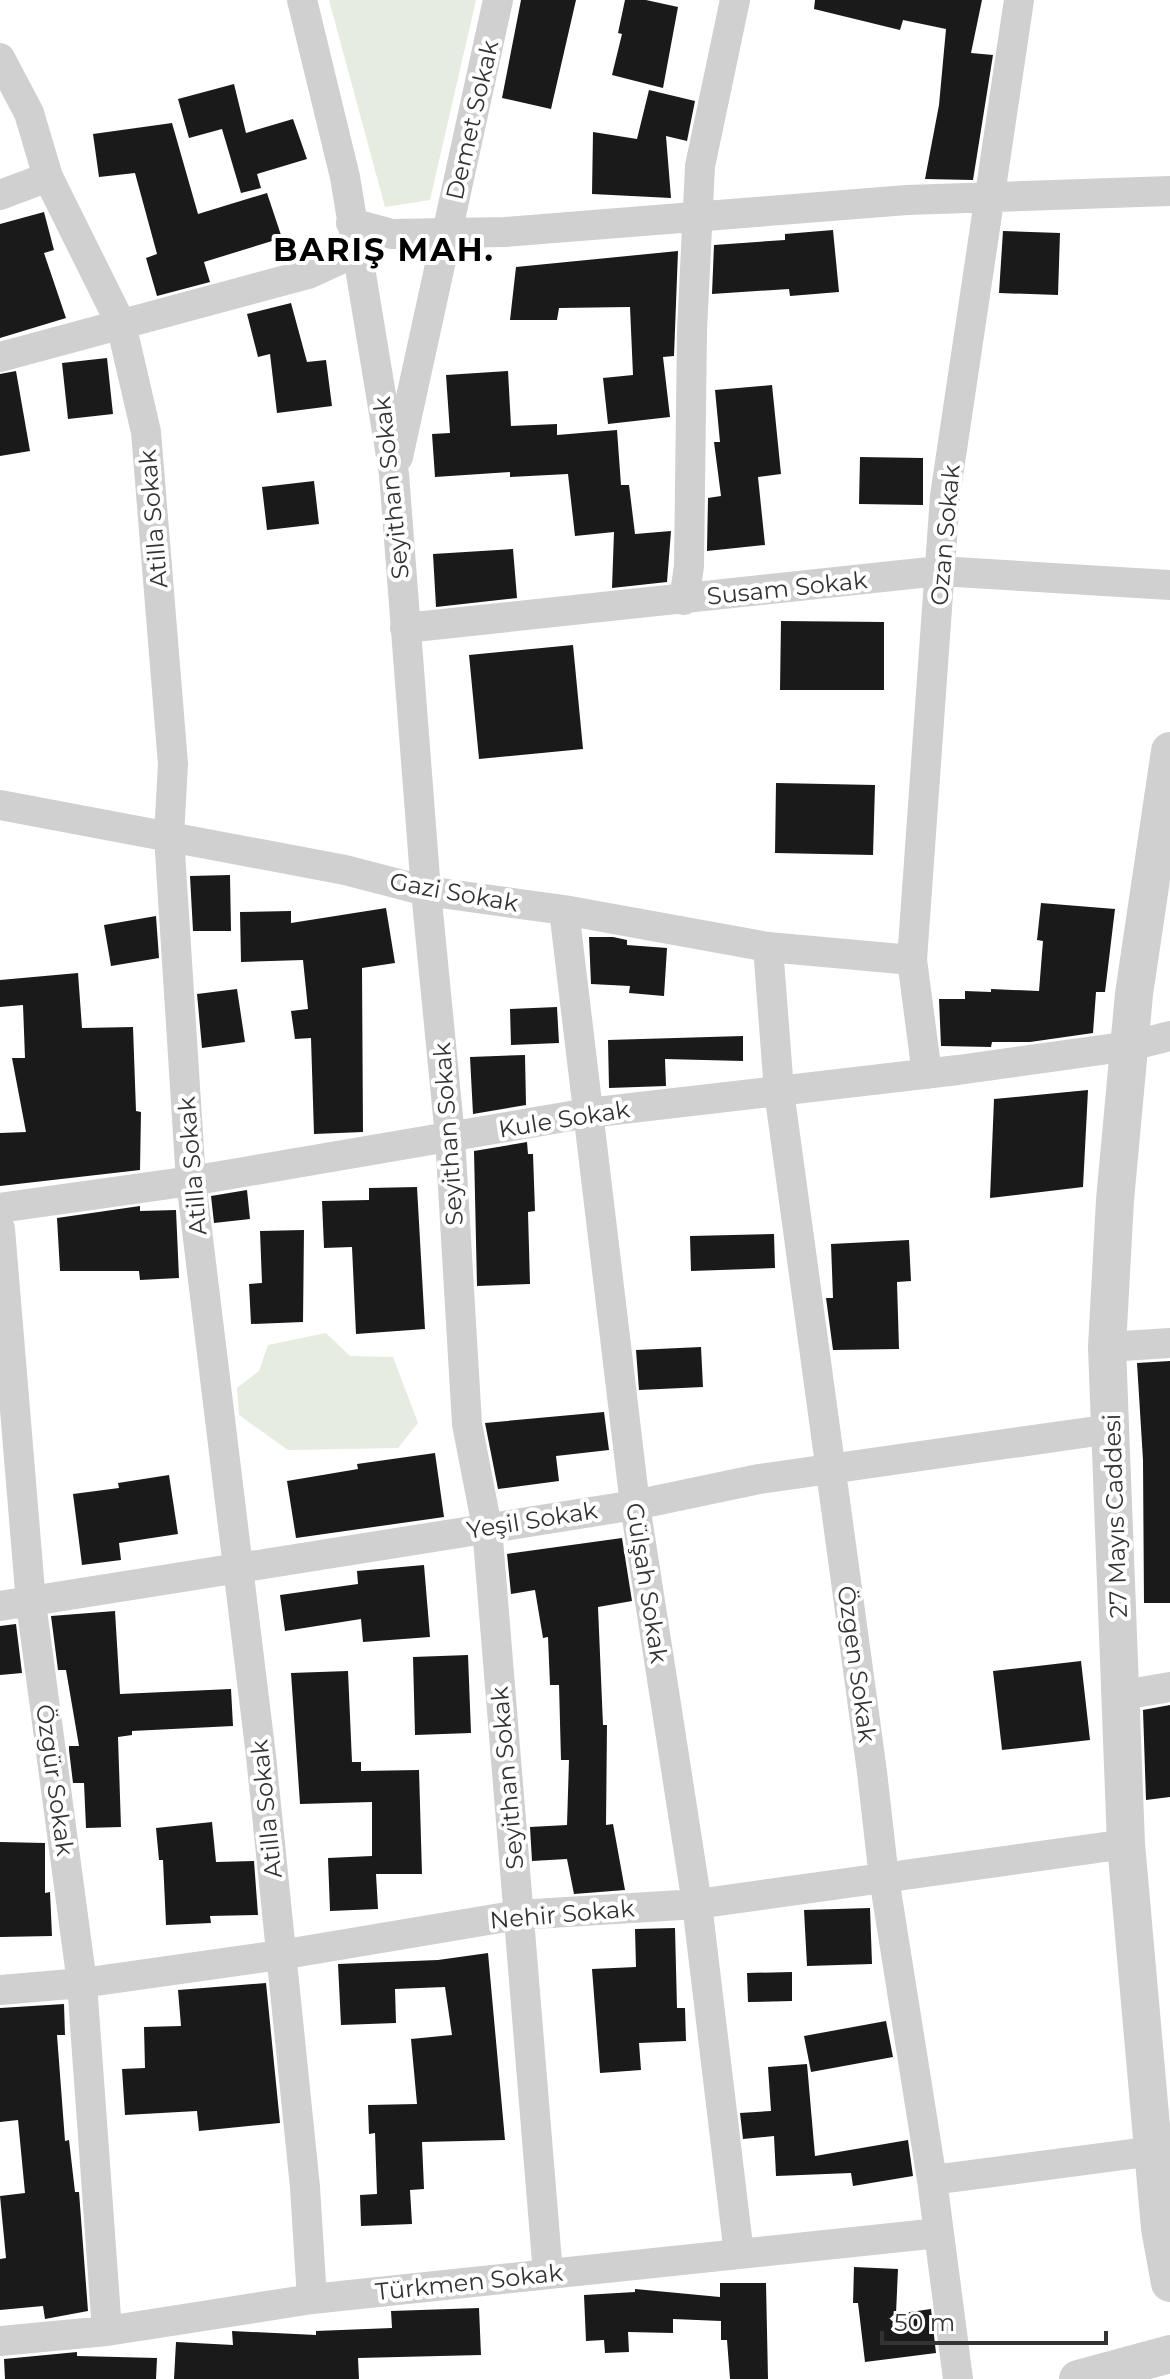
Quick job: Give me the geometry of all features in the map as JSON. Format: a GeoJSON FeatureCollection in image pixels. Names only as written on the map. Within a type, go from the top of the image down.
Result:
{"type":"FeatureCollection","features":[{"type":"Feature","properties":{"kind":"street","name":"Seyithan Sokak"},"geometry":{"type":"LineString","coordinates":[[302,0],[345,177],[394,474],[426,891],[450,1137],[467,1424],[487,1527],[548,2274]]}},
{"type":"Feature","properties":{"kind":"street","name":"Demet Sokak"},"geometry":{"type":"LineString","coordinates":[[394,474],[498,0]]}},
{"type":"Feature","properties":{"kind":"street"},"geometry":{"type":"LineString","coordinates":[[684,600],[689,566],[696,220],[700,166],[735,0]]}},
{"type":"Feature","properties":{"kind":"street","name":"Ozan Sokak"},"geometry":{"type":"LineString","coordinates":[[927,1074],[912,960],[945,496],[992,199],[1019,0]]}},
{"type":"Feature","properties":{"kind":"street","name":"Atilla Sokak"},"geometry":{"type":"LineString","coordinates":[[0,58],[29,113],[48,177],[121,324],[146,432],[173,764],[169,836],[191,1181],[238,1566],[305,2187],[312,2299]]}},
{"type":"Feature","properties":{"kind":"street"},"geometry":{"type":"LineString","coordinates":[[0,195],[48,177]]}},
{"type":"Feature","properties":{"kind":"street"},"geometry":{"type":"LineString","coordinates":[[0,357],[308,274],[354,237],[696,220],[907,200],[1170,191]]}},
{"type":"Feature","properties":{"kind":"street","name":"Susam Sokak"},"geometry":{"type":"LineString","coordinates":[[405,628],[939,571],[1170,585]]}},
{"type":"Feature","properties":{"kind":"street","name":"27 Mayıs Caddesi"},"geometry":{"type":"LineString","coordinates":[[1168,770],[1130,1046],[1115,1200],[1107,1347],[1126,1844],[1160,2228],[1170,2283]]}},
{"type":"Feature","properties":{"kind":"street","name":"Gazi Sokak"},"geometry":{"type":"LineString","coordinates":[[0,805],[345,870],[426,891],[564,910],[768,947],[912,960]]}},
{"type":"Feature","properties":{"kind":"street","name":"Gülşah Sokak"},"geometry":{"type":"LineString","coordinates":[[564,910],[635,1505],[697,1904],[739,2254]]}},
{"type":"Feature","properties":{"kind":"street","name":"Özgen Sokak"},"geometry":{"type":"LineString","coordinates":[[768,947],[779,1091],[884,1878],[932,2180],[958,2379]]}},
{"type":"Feature","properties":{"kind":"street","name":"Kule Sokak"},"geometry":{"type":"LineString","coordinates":[[0,1208],[191,1181],[588,1113],[927,1074],[1130,1046],[1170,1036]]}},
{"type":"Feature","properties":{"kind":"street","name":"Özgür Sokak"},"geometry":{"type":"LineString","coordinates":[[0,1229],[31,1603],[82,1983],[107,2331]]}},
{"type":"Feature","properties":{"kind":"street"},"geometry":{"type":"LineString","coordinates":[[1107,1347],[1170,1343]]}},
{"type":"Feature","properties":{"kind":"street","name":"Yeşil Sokak"},"geometry":{"type":"LineString","coordinates":[[0,1606],[635,1505],[759,1479],[1111,1429]]}},
{"type":"Feature","properties":{"kind":"street"},"geometry":{"type":"LineString","coordinates":[[1122,1695],[1170,1687]]}},
{"type":"Feature","properties":{"kind":"street","name":"Nehir Sokak"},"geometry":{"type":"LineString","coordinates":[[0,1990],[82,1983],[280,1955],[518,1915],[697,1904],[1126,1844]]}},
{"type":"Feature","properties":{"kind":"street"},"geometry":{"type":"LineString","coordinates":[[932,2180],[1154,2151]]}},
{"type":"Feature","properties":{"kind":"street","name":"Türkmen Sokak"},"geometry":{"type":"LineString","coordinates":[[0,2341],[107,2331],[312,2299],[939,2233]]}},
{"type":"Feature","properties":{"kind":"street"},"geometry":{"type":"LineString","coordinates":[[1078,2379],[1170,2354]]}},
{"type":"Feature","properties":{"kind":"shaded area"},"geometry":{"type":"Polygon","coordinates":[[[329,0],[476,0],[430,200],[385,207],[329,0]]]}},
{"type":"Feature","properties":{"kind":"shaded area"},"geometry":{"type":"Polygon","coordinates":[[[326,1333],[350,1356],[393,1357],[418,1423],[398,1448],[288,1450],[239,1415],[237,1388],[259,1371],[268,1345],[326,1333]]]}},
{"type":"Feature","properties":{"kind":"building"},"geometry":{"type":"Polygon","coordinates":[[[521,0],[576,0],[551,109],[502,98],[521,0]]]}},
{"type":"Feature","properties":{"kind":"building"},"geometry":{"type":"Polygon","coordinates":[[[625,0],[646,0],[678,7],[663,88],[612,75],[622,34],[618,33],[625,0]]]}},
{"type":"Feature","properties":{"kind":"building"},"geometry":{"type":"Polygon","coordinates":[[[815,0],[982,0],[971,53],[993,55],[973,180],[925,179],[939,105],[946,29],[903,20],[900,30],[814,9],[815,0]]]}},
{"type":"Feature","properties":{"kind":"building"},"geometry":{"type":"Polygon","coordinates":[[[234,84],[246,133],[293,119],[307,159],[257,174],[261,188],[241,193],[222,129],[189,138],[178,99],[234,84]]]}},
{"type":"Feature","properties":{"kind":"building"},"geometry":{"type":"Polygon","coordinates":[[[649,90],[695,101],[687,141],[666,136],[671,198],[592,194],[593,132],[637,139],[649,90]]]}},
{"type":"Feature","properties":{"kind":"building"},"geometry":{"type":"Polygon","coordinates":[[[172,123],[198,214],[267,193],[282,238],[204,262],[210,282],[157,296],[146,258],[157,254],[135,173],[99,177],[93,134],[172,123]]]}},
{"type":"Feature","properties":{"kind":"building"},"geometry":{"type":"Polygon","coordinates":[[[44,212],[54,250],[44,253],[66,318],[0,338],[0,224],[44,212]]]}},
{"type":"Feature","properties":{"kind":"building"},"geometry":{"type":"Polygon","coordinates":[[[833,230],[839,292],[790,296],[789,289],[712,294],[714,245],[785,240],[785,234],[833,230]]]}},
{"type":"Feature","properties":{"kind":"building"},"geometry":{"type":"Polygon","coordinates":[[[1003,231],[1060,233],[1058,295],[999,293],[1003,231]]]}},
{"type":"Feature","properties":{"kind":"building"},"geometry":{"type":"Polygon","coordinates":[[[678,251],[674,356],[663,357],[670,417],[608,424],[603,378],[633,375],[630,307],[559,308],[557,320],[510,320],[516,267],[678,251]]]}},
{"type":"Feature","properties":{"kind":"building"},"geometry":{"type":"Polygon","coordinates":[[[291,303],[307,362],[326,360],[332,406],[277,413],[270,354],[258,357],[247,314],[291,303]]]}},
{"type":"Feature","properties":{"kind":"building"},"geometry":{"type":"Polygon","coordinates":[[[107,358],[113,414],[68,419],[62,363],[107,358]]]}},
{"type":"Feature","properties":{"kind":"building"},"geometry":{"type":"Polygon","coordinates":[[[16,371],[30,451],[0,456],[0,374],[16,371]]]}},
{"type":"Feature","properties":{"kind":"building"},"geometry":{"type":"Polygon","coordinates":[[[508,371],[511,426],[557,424],[557,435],[617,430],[621,485],[629,485],[635,534],[671,531],[667,582],[612,588],[614,532],[575,536],[568,474],[510,477],[510,472],[435,477],[432,434],[450,433],[446,375],[508,371]]]}},
{"type":"Feature","properties":{"kind":"building"},"geometry":{"type":"Polygon","coordinates":[[[772,385],[781,474],[758,477],[765,545],[707,551],[708,498],[721,496],[714,442],[720,442],[715,390],[772,385]]]}},
{"type":"Feature","properties":{"kind":"building"},"geometry":{"type":"Polygon","coordinates":[[[860,457],[923,458],[923,505],[859,504],[860,457]]]}},
{"type":"Feature","properties":{"kind":"building"},"geometry":{"type":"Polygon","coordinates":[[[314,481],[319,524],[267,530],[262,487],[314,481]]]}},
{"type":"Feature","properties":{"kind":"building"},"geometry":{"type":"Polygon","coordinates":[[[513,549],[517,598],[436,607],[433,554],[513,549]]]}},
{"type":"Feature","properties":{"kind":"building"},"geometry":{"type":"Polygon","coordinates":[[[781,621],[884,622],[884,690],[780,690],[781,621]]]}},
{"type":"Feature","properties":{"kind":"building"},"geometry":{"type":"Polygon","coordinates":[[[573,645],[583,749],[479,759],[469,655],[573,645]]]}},
{"type":"Feature","properties":{"kind":"building"},"geometry":{"type":"Polygon","coordinates":[[[776,783],[875,785],[873,855],[775,853],[776,783]]]}},
{"type":"Feature","properties":{"kind":"building"},"geometry":{"type":"Polygon","coordinates":[[[230,875],[231,931],[193,931],[190,876],[230,875]]]}},
{"type":"Feature","properties":{"kind":"building"},"geometry":{"type":"Polygon","coordinates":[[[1041,903],[1115,909],[1105,992],[1096,992],[1093,1033],[1030,1042],[992,1042],[991,1047],[941,1046],[939,999],[965,999],[965,991],[1039,991],[1043,941],[1037,940],[1041,903]]]}},
{"type":"Feature","properties":{"kind":"building"},"geometry":{"type":"Polygon","coordinates":[[[386,908],[395,963],[362,968],[363,1132],[314,1134],[311,1038],[295,1039],[291,1011],[308,1009],[303,960],[241,962],[240,912],[291,911],[291,923],[386,908]]]}},
{"type":"Feature","properties":{"kind":"building"},"geometry":{"type":"Polygon","coordinates":[[[156,916],[159,958],[111,966],[104,925],[156,916]]]}},
{"type":"Feature","properties":{"kind":"building"},"geometry":{"type":"Polygon","coordinates":[[[589,937],[613,937],[627,940],[627,945],[667,948],[664,996],[629,993],[630,986],[591,984],[589,937]]]}},
{"type":"Feature","properties":{"kind":"building"},"geometry":{"type":"Polygon","coordinates":[[[78,973],[82,1028],[133,1027],[136,1111],[141,1112],[140,1170],[0,1186],[0,1133],[26,1132],[12,1058],[25,1058],[23,1005],[0,1007],[0,980],[78,973]]]}},
{"type":"Feature","properties":{"kind":"building"},"geometry":{"type":"Polygon","coordinates":[[[237,989],[245,1042],[202,1048],[197,994],[237,989]]]}},
{"type":"Feature","properties":{"kind":"building"},"geometry":{"type":"Polygon","coordinates":[[[557,1007],[559,1043],[511,1045],[510,1009],[557,1007]]]}},
{"type":"Feature","properties":{"kind":"building"},"geometry":{"type":"Polygon","coordinates":[[[743,1036],[743,1061],[665,1059],[666,1086],[609,1088],[608,1040],[743,1036]]]}},
{"type":"Feature","properties":{"kind":"building"},"geometry":{"type":"Polygon","coordinates":[[[525,1055],[526,1105],[473,1114],[470,1057],[525,1055]]]}},
{"type":"Feature","properties":{"kind":"building"},"geometry":{"type":"Polygon","coordinates":[[[1088,1090],[1083,1187],[990,1198],[994,1099],[1088,1090]]]}},
{"type":"Feature","properties":{"kind":"building"},"geometry":{"type":"Polygon","coordinates":[[[527,1142],[528,1154],[533,1154],[535,1211],[528,1212],[530,1284],[477,1286],[474,1151],[527,1142]]]}},
{"type":"Feature","properties":{"kind":"building"},"geometry":{"type":"Polygon","coordinates":[[[417,1187],[425,1329],[356,1334],[352,1247],[324,1248],[322,1201],[369,1200],[369,1188],[417,1187]]]}},
{"type":"Feature","properties":{"kind":"building"},"geometry":{"type":"Polygon","coordinates":[[[247,1190],[250,1219],[214,1223],[211,1196],[247,1190]]]}},
{"type":"Feature","properties":{"kind":"building"},"geometry":{"type":"Polygon","coordinates":[[[140,1206],[140,1211],[176,1210],[179,1278],[140,1280],[139,1271],[60,1271],[57,1218],[140,1206]]]}},
{"type":"Feature","properties":{"kind":"building"},"geometry":{"type":"Polygon","coordinates":[[[304,1230],[303,1322],[251,1324],[249,1284],[262,1283],[260,1231],[304,1230]]]}},
{"type":"Feature","properties":{"kind":"building"},"geometry":{"type":"Polygon","coordinates":[[[774,1234],[775,1268],[691,1271],[690,1236],[774,1234]]]}},
{"type":"Feature","properties":{"kind":"building"},"geometry":{"type":"Polygon","coordinates":[[[909,1240],[911,1281],[897,1282],[899,1349],[833,1350],[826,1298],[833,1298],[831,1244],[909,1240]]]}},
{"type":"Feature","properties":{"kind":"building"},"geometry":{"type":"Polygon","coordinates":[[[701,1347],[703,1387],[639,1390],[636,1350],[701,1347]]]}},
{"type":"Feature","properties":{"kind":"building"},"geometry":{"type":"Polygon","coordinates":[[[1170,1361],[1170,1603],[1144,1603],[1143,1460],[1137,1363],[1170,1361]]]}},
{"type":"Feature","properties":{"kind":"building"},"geometry":{"type":"Polygon","coordinates":[[[604,1412],[609,1450],[556,1456],[559,1481],[498,1489],[485,1423],[604,1412]]]}},
{"type":"Feature","properties":{"kind":"building"},"geometry":{"type":"Polygon","coordinates":[[[435,1453],[444,1517],[296,1538],[287,1481],[358,1469],[357,1464],[435,1453]]]}},
{"type":"Feature","properties":{"kind":"building"},"geometry":{"type":"Polygon","coordinates":[[[169,1475],[178,1534],[119,1543],[121,1560],[82,1565],[73,1494],[119,1488],[118,1483],[169,1475]]]}},
{"type":"Feature","properties":{"kind":"building"},"geometry":{"type":"Polygon","coordinates":[[[622,1538],[632,1601],[598,1607],[603,1725],[607,1725],[606,1825],[613,1824],[625,1890],[574,1894],[567,1859],[532,1861],[530,1827],[567,1825],[569,1760],[561,1760],[559,1685],[550,1685],[548,1637],[543,1638],[535,1590],[511,1594],[507,1554],[622,1538]]]}},
{"type":"Feature","properties":{"kind":"building"},"geometry":{"type":"Polygon","coordinates":[[[424,1565],[430,1637],[363,1642],[361,1619],[285,1631],[280,1595],[358,1584],[357,1571],[424,1565]]]}},
{"type":"Feature","properties":{"kind":"building"},"geometry":{"type":"Polygon","coordinates":[[[115,1611],[120,1694],[231,1689],[233,1726],[132,1731],[132,1735],[118,1737],[121,1827],[86,1828],[84,1783],[73,1783],[69,1750],[69,1746],[79,1746],[66,1670],[58,1670],[51,1616],[115,1611]]]}},
{"type":"Feature","properties":{"kind":"building"},"geometry":{"type":"Polygon","coordinates":[[[16,1624],[22,1673],[0,1675],[0,1626],[16,1624]]]}},
{"type":"Feature","properties":{"kind":"building"},"geometry":{"type":"Polygon","coordinates":[[[468,1655],[471,1733],[415,1735],[413,1657],[468,1655]]]}},
{"type":"Feature","properties":{"kind":"building"},"geometry":{"type":"Polygon","coordinates":[[[1081,1661],[1090,1740],[1002,1750],[993,1671],[1081,1661]]]}},
{"type":"Feature","properties":{"kind":"building"},"geometry":{"type":"Polygon","coordinates":[[[348,1671],[352,1762],[361,1762],[361,1771],[419,1770],[422,1874],[376,1874],[378,1909],[330,1911],[328,1858],[372,1856],[372,1802],[300,1804],[291,1673],[348,1671]]]}},
{"type":"Feature","properties":{"kind":"building"},"geometry":{"type":"Polygon","coordinates":[[[1170,1705],[1170,1797],[1146,1800],[1143,1710],[1170,1705]]]}},
{"type":"Feature","properties":{"kind":"building"},"geometry":{"type":"Polygon","coordinates":[[[212,1822],[216,1862],[254,1861],[258,1915],[210,1916],[211,1923],[166,1925],[163,1860],[159,1860],[156,1828],[212,1822]]]}},
{"type":"Feature","properties":{"kind":"building"},"geometry":{"type":"Polygon","coordinates":[[[0,1842],[45,1843],[45,1893],[50,1892],[52,1936],[0,1937],[0,1842]]]}},
{"type":"Feature","properties":{"kind":"building"},"geometry":{"type":"Polygon","coordinates":[[[870,1908],[872,1964],[807,1966],[804,1910],[870,1908]]]}},
{"type":"Feature","properties":{"kind":"building"},"geometry":{"type":"Polygon","coordinates":[[[675,1928],[677,2008],[685,2008],[686,2041],[639,2043],[641,2070],[600,2073],[592,1969],[636,1967],[635,1929],[675,1928]]]}},
{"type":"Feature","properties":{"kind":"building"},"geometry":{"type":"Polygon","coordinates":[[[488,1953],[505,2140],[422,2142],[424,2189],[410,2190],[412,2224],[361,2226],[360,2195],[377,2194],[375,2133],[369,2134],[368,2105],[417,2104],[411,2039],[452,2035],[445,1987],[395,1989],[396,2023],[341,2025],[338,1964],[438,1960],[488,1953]]]}},
{"type":"Feature","properties":{"kind":"building"},"geometry":{"type":"Polygon","coordinates":[[[792,1972],[792,2001],[748,2002],[747,1973],[792,1972]]]}},
{"type":"Feature","properties":{"kind":"building"},"geometry":{"type":"Polygon","coordinates":[[[266,1983],[280,2123],[199,2131],[197,2111],[125,2115],[122,2069],[145,2068],[144,2027],[181,2026],[178,1990],[266,1983]]]}},
{"type":"Feature","properties":{"kind":"building"},"geometry":{"type":"Polygon","coordinates":[[[64,2004],[65,2035],[57,2035],[65,2141],[69,2140],[75,2192],[79,2192],[88,2311],[45,2319],[43,2306],[0,2310],[0,2259],[6,2258],[0,2196],[25,2193],[18,2120],[0,2122],[0,2008],[64,2004]]]}},
{"type":"Feature","properties":{"kind":"building"},"geometry":{"type":"Polygon","coordinates":[[[886,2021],[893,2057],[811,2072],[804,2036],[886,2021]]]}},
{"type":"Feature","properties":{"kind":"building"},"geometry":{"type":"Polygon","coordinates":[[[807,2064],[815,2156],[908,2140],[913,2176],[853,2186],[851,2173],[776,2176],[774,2136],[743,2139],[740,2113],[771,2111],[768,2067],[807,2064]]]}},
{"type":"Feature","properties":{"kind":"building"},"geometry":{"type":"Polygon","coordinates":[[[854,2267],[898,2269],[896,2314],[931,2309],[936,2353],[865,2362],[858,2303],[853,2303],[854,2267]]]}},
{"type":"Feature","properties":{"kind":"building"},"geometry":{"type":"Polygon","coordinates":[[[720,2283],[766,2283],[768,2379],[730,2379],[727,2340],[721,2340],[721,2321],[673,2319],[673,2333],[628,2332],[629,2352],[605,2353],[604,2340],[586,2341],[584,2295],[635,2292],[635,2289],[720,2297],[720,2283]]]}},
{"type":"Feature","properties":{"kind":"building"},"geometry":{"type":"Polygon","coordinates":[[[479,2308],[481,2355],[358,2358],[359,2379],[174,2379],[176,2342],[233,2345],[232,2331],[316,2335],[316,2331],[392,2328],[391,2311],[479,2308]]]}},
{"type":"Feature","properties":{"kind":"building"},"geometry":{"type":"Polygon","coordinates":[[[77,2352],[77,2356],[157,2358],[156,2379],[5,2379],[4,2359],[77,2352]]]}},
{"type":"Feature","properties":{"kind":"district","name":"BARIŞ MAH."},"geometry":{"type":"Point","coordinates":[384,249]}}]}
